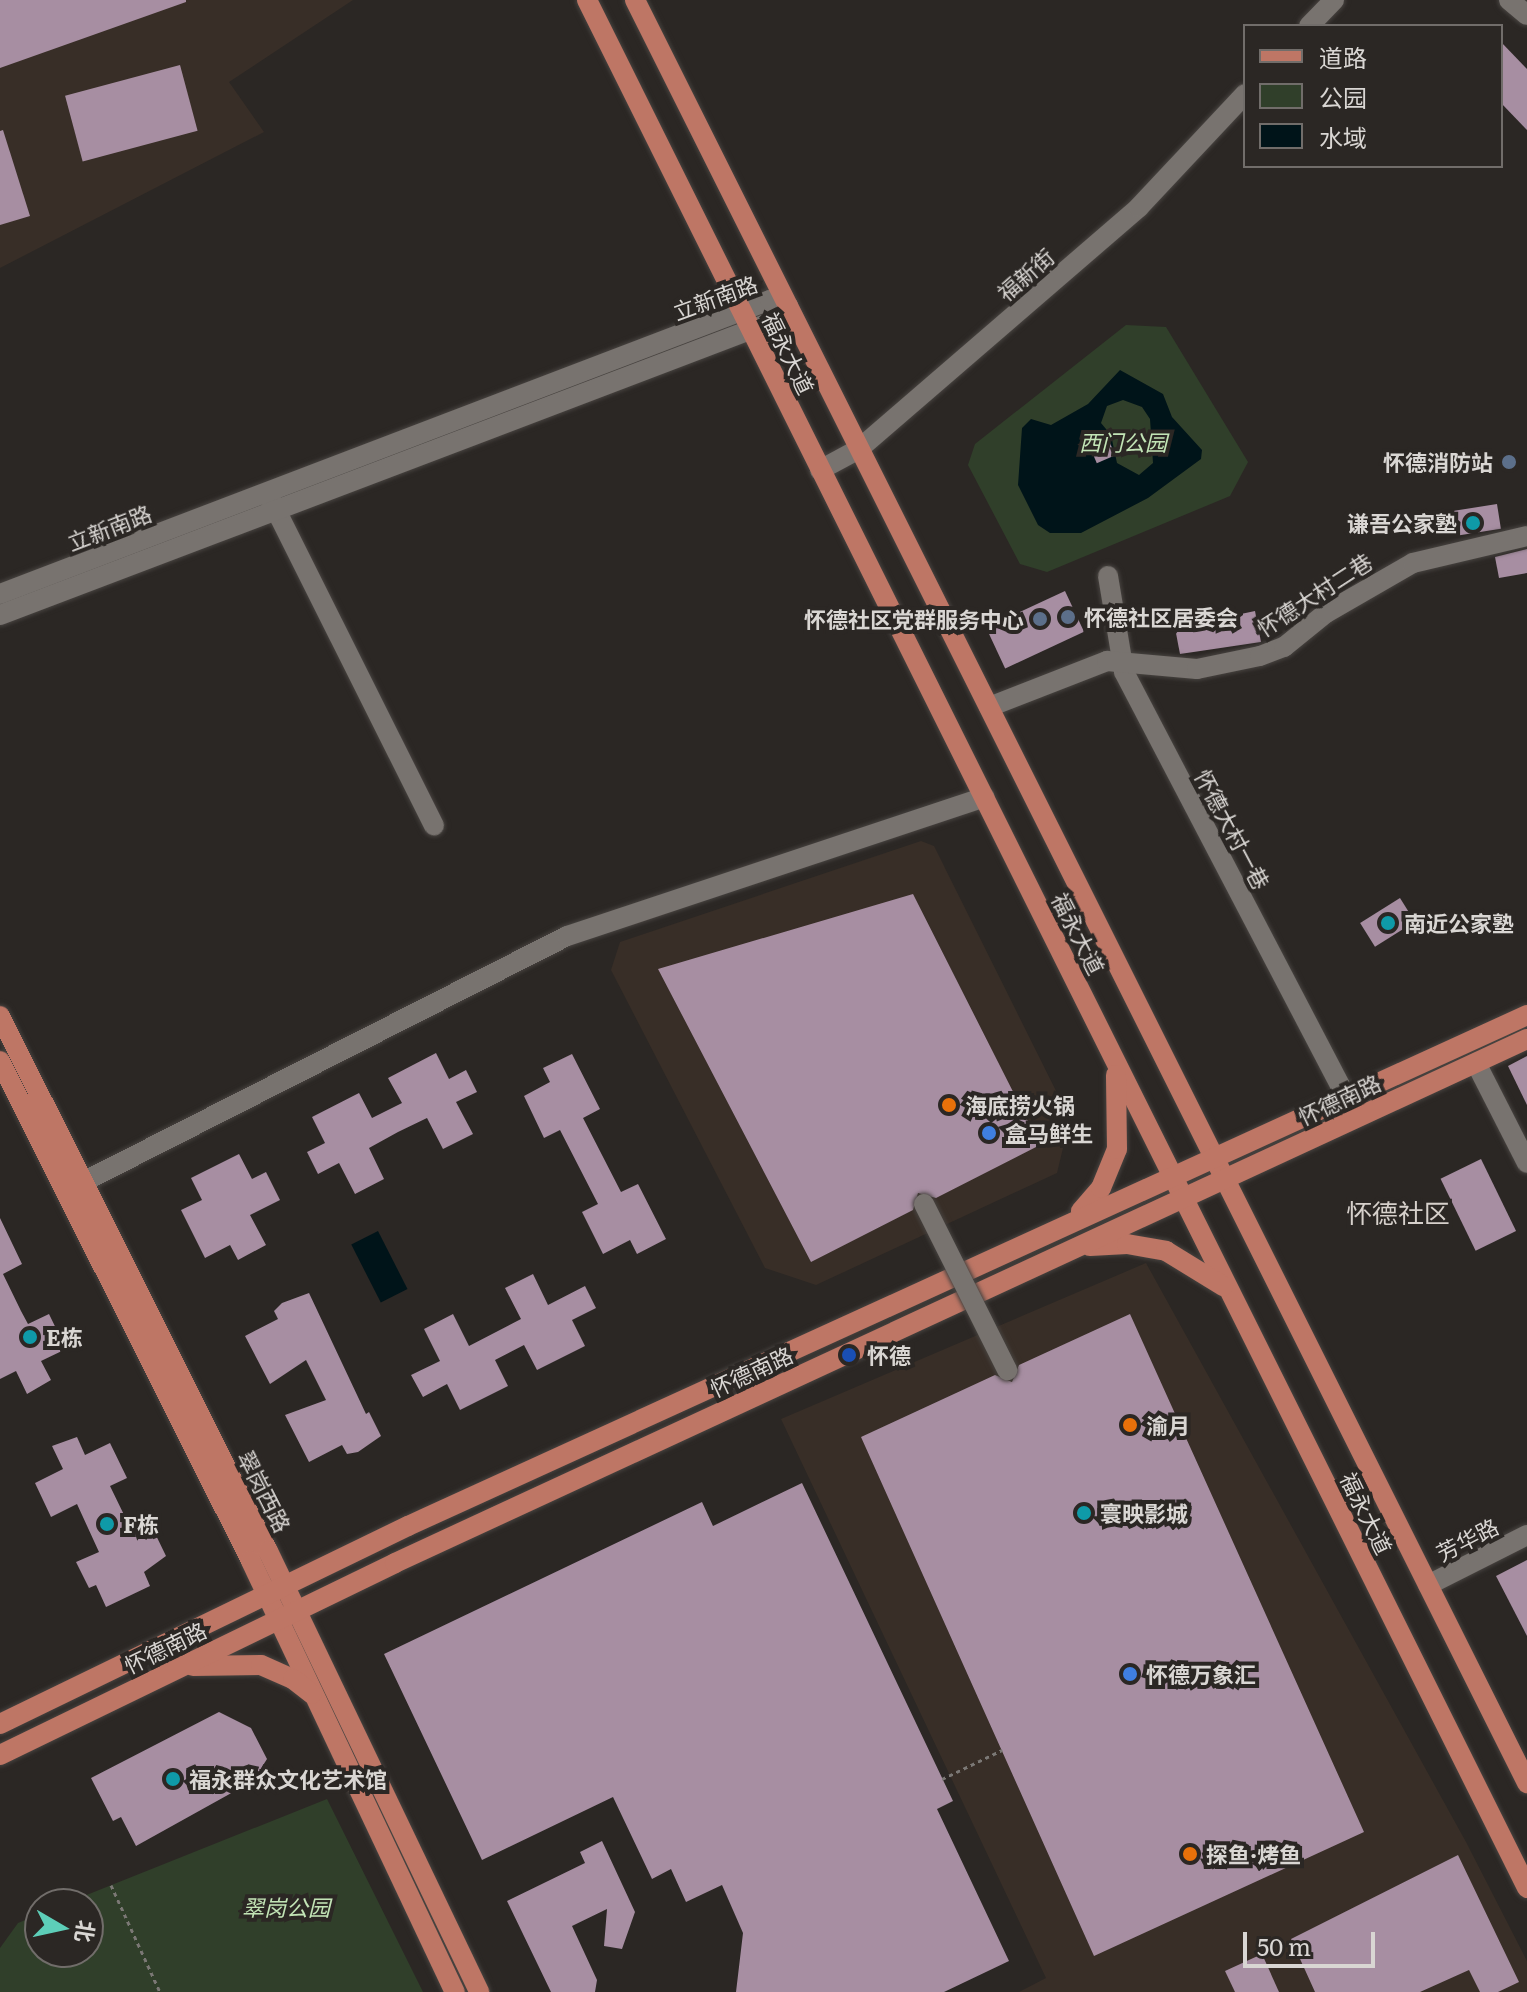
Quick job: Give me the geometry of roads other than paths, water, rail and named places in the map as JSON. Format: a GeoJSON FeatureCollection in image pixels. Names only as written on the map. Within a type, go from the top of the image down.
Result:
{"type":"FeatureCollection","features":[{"type":"Feature","properties":{"kind":"main road","name":"福永大道"},"geometry":{"type":"LineString","coordinates":[[587,0],[1527,1888]]}},
{"type":"Feature","properties":{"kind":"main road","name":"福永大道"},"geometry":{"type":"LineString","coordinates":[[635,0],[1527,1783]]}},
{"type":"Feature","properties":{"kind":"main road","name":"怀德南路"},"geometry":{"type":"LineString","coordinates":[[0,1724],[275,1589],[1172,1174],[1527,1015]]}},
{"type":"Feature","properties":{"kind":"main road","name":"翠岗西路"},"geometry":{"type":"LineString","coordinates":[[0,1016],[83,1182],[287,1615],[479,1992]]}},
{"type":"Feature","properties":{"kind":"main road","name":"怀德南路"},"geometry":{"type":"LineString","coordinates":[[0,1755],[287,1615],[1527,1039]]}},
{"type":"Feature","properties":{"kind":"main road"},"geometry":{"type":"LineString","coordinates":[[1061,1225],[1101,1188],[1117,1149],[1119,1099],[1111,1051]]}},
{"type":"Feature","properties":{"kind":"main road","name":"翠岗西路"},"geometry":{"type":"LineString","coordinates":[[0,1061],[275,1589]]}},
{"type":"Feature","properties":{"kind":"main road"},"geometry":{"type":"LineString","coordinates":[[1070,1250],[1127,1244],[1166,1251],[1206,1271],[1235,1302]]}},
{"type":"Feature","properties":{"kind":"main road","name":"翠岗西路"},"geometry":{"type":"LineString","coordinates":[[287,1615],[316,1697],[455,1992]]}},
{"type":"Feature","properties":{"kind":"main road"},"geometry":{"type":"LineString","coordinates":[[169,1671],[233,1662],[261,1665],[293,1679],[316,1697]]}},
{"type":"Feature","properties":{"kind":"street"},"geometry":{"type":"LineString","coordinates":[[1311,24],[1334,0]]}},
{"type":"Feature","properties":{"kind":"street"},"geometry":{"type":"LineString","coordinates":[[1509,0],[1527,15]]}},
{"type":"Feature","properties":{"kind":"street","name":"福新街"},"geometry":{"type":"LineString","coordinates":[[820,470],[859,449],[1139,207],[1243,96]]}},
{"type":"Feature","properties":{"kind":"street","name":"立新南路"},"geometry":{"type":"LineString","coordinates":[[0,594],[271,501],[746,320],[770,300],[788,306]]}},
{"type":"Feature","properties":{"kind":"street","name":"立新南路"},"geometry":{"type":"LineString","coordinates":[[0,615],[271,501]]}},
{"type":"Feature","properties":{"kind":"street"},"geometry":{"type":"LineString","coordinates":[[271,501],[434,825]]}},
{"type":"Feature","properties":{"kind":"street","name":"怀德大村二巷"},"geometry":{"type":"LineString","coordinates":[[989,707],[1093,665],[1119,660],[1197,669],[1260,656],[1284,647],[1351,597],[1413,563],[1527,536]]}},
{"type":"Feature","properties":{"kind":"street","name":"怀德大村一巷"},"geometry":{"type":"LineString","coordinates":[[1108,576],[1118,616],[1119,660],[1346,1096]]}},
{"type":"Feature","properties":{"kind":"street"},"geometry":{"type":"LineString","coordinates":[[83,1182],[567,936],[984,797]]}},
{"type":"Feature","properties":{"kind":"street"},"geometry":{"type":"LineString","coordinates":[[1476,1063],[1527,1163]]}},
{"type":"Feature","properties":{"kind":"street"},"geometry":{"type":"LineString","coordinates":[[924,1204],[1007,1370]]}},
{"type":"Feature","properties":{"kind":"street","name":"芳华路"},"geometry":{"type":"LineString","coordinates":[[1428,1585],[1527,1535]]}},
{"type":"Feature","properties":{"kind":"water"},"geometry":{"type":"Polygon","coordinates":[[[1120,370],[1163,394],[1172,417],[1202,450],[1201,459],[1148,498],[1081,533],[1050,533],[1038,525],[1018,485],[1022,428],[1031,419],[1051,425],[1088,404],[1120,370]],[[1123,400],[1107,406],[1101,423],[1111,435],[1117,463],[1139,475],[1153,463],[1150,419],[1142,407],[1123,400]]]}},
{"type":"Feature","properties":{"kind":"water"},"geometry":{"type":"Polygon","coordinates":[[[378,1231],[408,1289],[381,1303],[351,1245],[378,1231]]]}},
{"type":"Feature","properties":{"kind":"place","name":"怀德消防站"},"geometry":{"type":"Point","coordinates":[1509,462]}},
{"type":"Feature","properties":{"kind":"place","name":"谦吾公家塾"},"geometry":{"type":"Point","coordinates":[1473,523]}},
{"type":"Feature","properties":{"kind":"place","name":"怀德社区居委会"},"geometry":{"type":"Point","coordinates":[1068,617]}},
{"type":"Feature","properties":{"kind":"place","name":"怀德社区党群服务中心"},"geometry":{"type":"Point","coordinates":[1040,619]}},
{"type":"Feature","properties":{"kind":"place","name":"南近公家塾"},"geometry":{"type":"Point","coordinates":[1388,923]}},
{"type":"Feature","properties":{"kind":"place","name":"海底捞火锅"},"geometry":{"type":"Point","coordinates":[949,1105]}},
{"type":"Feature","properties":{"kind":"place","name":"盒马鲜生"},"geometry":{"type":"Point","coordinates":[989,1133]}},
{"type":"Feature","properties":{"kind":"place","name":"E栋"},"geometry":{"type":"Point","coordinates":[30,1337]}},
{"type":"Feature","properties":{"kind":"place","name":"怀德"},"geometry":{"type":"Point","coordinates":[849,1355]}},
{"type":"Feature","properties":{"kind":"place","name":"渝月"},"geometry":{"type":"Point","coordinates":[1130,1425]}},
{"type":"Feature","properties":{"kind":"place","name":"寰映影城"},"geometry":{"type":"Point","coordinates":[1084,1513]}},
{"type":"Feature","properties":{"kind":"place","name":"F栋"},"geometry":{"type":"Point","coordinates":[107,1524]}},
{"type":"Feature","properties":{"kind":"place","name":"怀德万象汇"},"geometry":{"type":"Point","coordinates":[1130,1674]}},
{"type":"Feature","properties":{"kind":"place","name":"福永群众文化艺术馆"},"geometry":{"type":"Point","coordinates":[173,1779]}},
{"type":"Feature","properties":{"kind":"place","name":"探鱼·烤鱼"},"geometry":{"type":"Point","coordinates":[1190,1854]}},
{"type":"Feature","properties":{"kind":"district","name":"怀德社区"},"geometry":{"type":"Point","coordinates":[1398,1212]}},
{"type":"Feature","properties":{"kind":"park label","name":"西门公园"},"geometry":{"type":"Point","coordinates":[1123,442]}},
{"type":"Feature","properties":{"kind":"park label","name":"翠岗公园"},"geometry":{"type":"Point","coordinates":[286,1907]}}]}
